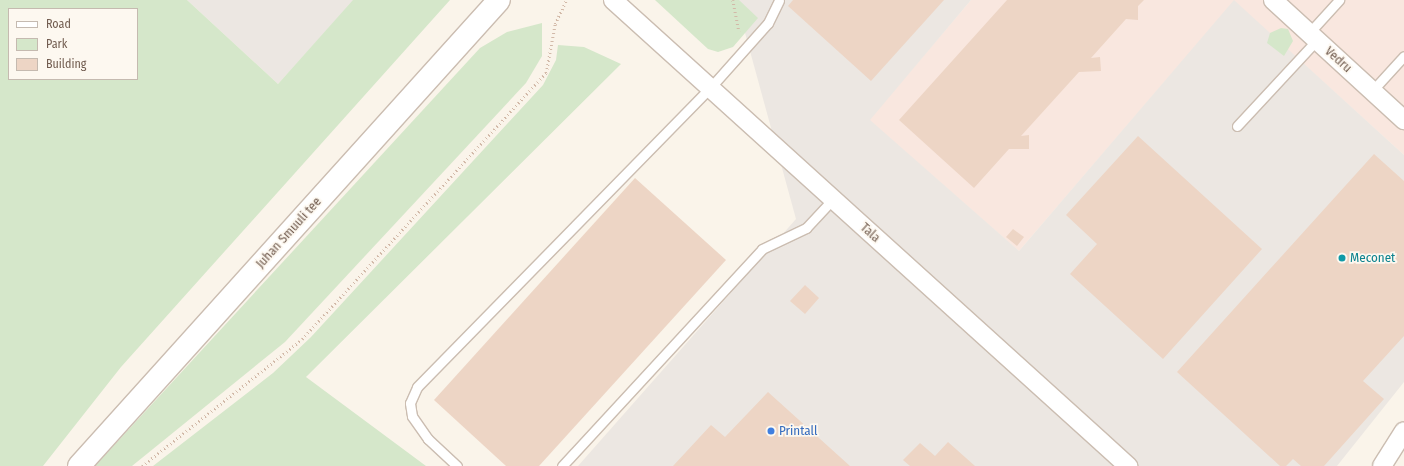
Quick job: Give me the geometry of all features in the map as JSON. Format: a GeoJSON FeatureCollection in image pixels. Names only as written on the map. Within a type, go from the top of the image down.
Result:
{"type":"FeatureCollection","features":[{"type":"Feature","properties":{"kind":"main road","name":"Juhan Smuuli tee"},"geometry":{"type":"LineString","coordinates":[[79,466],[498,0]]}},
{"type":"Feature","properties":{"kind":"street","name":"Tala"},"geometry":{"type":"LineString","coordinates":[[613,0],[1128,466]]}},
{"type":"Feature","properties":{"kind":"street","name":"Vedru"},"geometry":{"type":"LineString","coordinates":[[1273,0],[1404,120]]}},
{"type":"Feature","properties":{"kind":"street"},"geometry":{"type":"LineString","coordinates":[[1382,466],[1404,431]]}},
{"type":"Feature","properties":{"kind":"lane"},"geometry":{"type":"LineString","coordinates":[[457,466],[428,438],[412,416],[410,403],[417,387],[710,88],[768,23],[780,0]]}},
{"type":"Feature","properties":{"kind":"lane"},"geometry":{"type":"LineString","coordinates":[[1237,126],[1313,37],[1339,0]]}},
{"type":"Feature","properties":{"kind":"lane"},"geometry":{"type":"LineString","coordinates":[[1372,91],[1404,56]]}},
{"type":"Feature","properties":{"kind":"lane"},"geometry":{"type":"LineString","coordinates":[[562,466],[762,249],[806,228],[833,199]]}},
{"type":"Feature","properties":{"kind":"path"},"geometry":{"type":"LineString","coordinates":[[142,466],[302,339],[546,72],[555,24],[566,0]]}},
{"type":"Feature","properties":{"kind":"path"},"geometry":{"type":"LineString","coordinates":[[733,0],[742,51]]}},
{"type":"Feature","properties":{"kind":"shaded area"},"geometry":{"type":"Polygon","coordinates":[[[187,0],[354,0],[278,84],[187,0]]]}},
{"type":"Feature","properties":{"kind":"shaded area"},"geometry":{"type":"Polygon","coordinates":[[[736,0],[971,0],[870,120],[1019,251],[1234,0],[1404,155],[1404,382],[1337,466],[578,466],[796,219],[736,0]]]}},
{"type":"Feature","properties":{"kind":"shaded area"},"geometry":{"type":"Polygon","coordinates":[[[971,0],[1404,0],[1404,155],[1234,1],[1019,251],[869,120],[971,0]]]}},
{"type":"Feature","properties":{"kind":"green space"},"geometry":{"type":"Polygon","coordinates":[[[0,0],[187,0],[278,84],[353,0],[450,0],[121,367],[43,466],[0,466],[0,0]]]}},
{"type":"Feature","properties":{"kind":"green space"},"geometry":{"type":"Polygon","coordinates":[[[655,0],[739,0],[758,18],[733,47],[718,52],[708,49],[655,0]]]}},
{"type":"Feature","properties":{"kind":"green space"},"geometry":{"type":"Polygon","coordinates":[[[542,23],[542,56],[526,83],[285,342],[132,466],[95,466],[480,48],[507,32],[542,23]]]}},
{"type":"Feature","properties":{"kind":"green space"},"geometry":{"type":"Polygon","coordinates":[[[1281,28],[1288,29],[1293,41],[1284,56],[1267,43],[1270,33],[1281,28]]]}},
{"type":"Feature","properties":{"kind":"green space"},"geometry":{"type":"Polygon","coordinates":[[[558,45],[584,47],[621,64],[306,377],[426,466],[153,466],[273,373],[311,337],[543,85],[556,60],[558,45]]]}},
{"type":"Feature","properties":{"kind":"building"},"geometry":{"type":"Polygon","coordinates":[[[793,0],[944,0],[871,81],[788,6],[793,0]]]}},
{"type":"Feature","properties":{"kind":"building"},"geometry":{"type":"Polygon","coordinates":[[[1007,0],[1144,0],[1138,6],[1138,20],[1126,19],[1091,58],[1100,57],[1101,71],[1079,72],[1021,136],[1029,135],[1029,149],[1009,149],[974,188],[899,120],[1007,0]]]}},
{"type":"Feature","properties":{"kind":"building"},"geometry":{"type":"Polygon","coordinates":[[[1138,136],[1262,249],[1163,359],[1070,274],[1097,244],[1066,215],[1138,136]]]}},
{"type":"Feature","properties":{"kind":"building","name":"Meconet"},"geometry":{"type":"Polygon","coordinates":[[[1374,154],[1404,181],[1404,336],[1363,381],[1384,399],[1324,466],[1301,466],[1293,459],[1286,466],[1280,466],[1177,372],[1374,154]]]}},
{"type":"Feature","properties":{"kind":"building"},"geometry":{"type":"Polygon","coordinates":[[[635,178],[726,260],[539,466],[506,466],[434,400],[635,178]]]}},
{"type":"Feature","properties":{"kind":"building"},"geometry":{"type":"Polygon","coordinates":[[[1013,229],[1024,237],[1017,246],[1006,237],[1013,229]]]}},
{"type":"Feature","properties":{"kind":"building"},"geometry":{"type":"Polygon","coordinates":[[[805,285],[819,298],[805,314],[790,301],[805,285]]]}},
{"type":"Feature","properties":{"kind":"building","name":"Printall"},"geometry":{"type":"Polygon","coordinates":[[[768,392],[850,466],[673,466],[711,425],[725,437],[768,392]]]}},
{"type":"Feature","properties":{"kind":"building"},"geometry":{"type":"Polygon","coordinates":[[[948,442],[975,466],[910,466],[903,460],[920,443],[935,456],[948,442]]]}},
{"type":"Feature","properties":{"kind":"place","name":"Meconet"},"geometry":{"type":"Point","coordinates":[1342,258]}},
{"type":"Feature","properties":{"kind":"place","name":"Printall"},"geometry":{"type":"Point","coordinates":[771,431]}}]}
